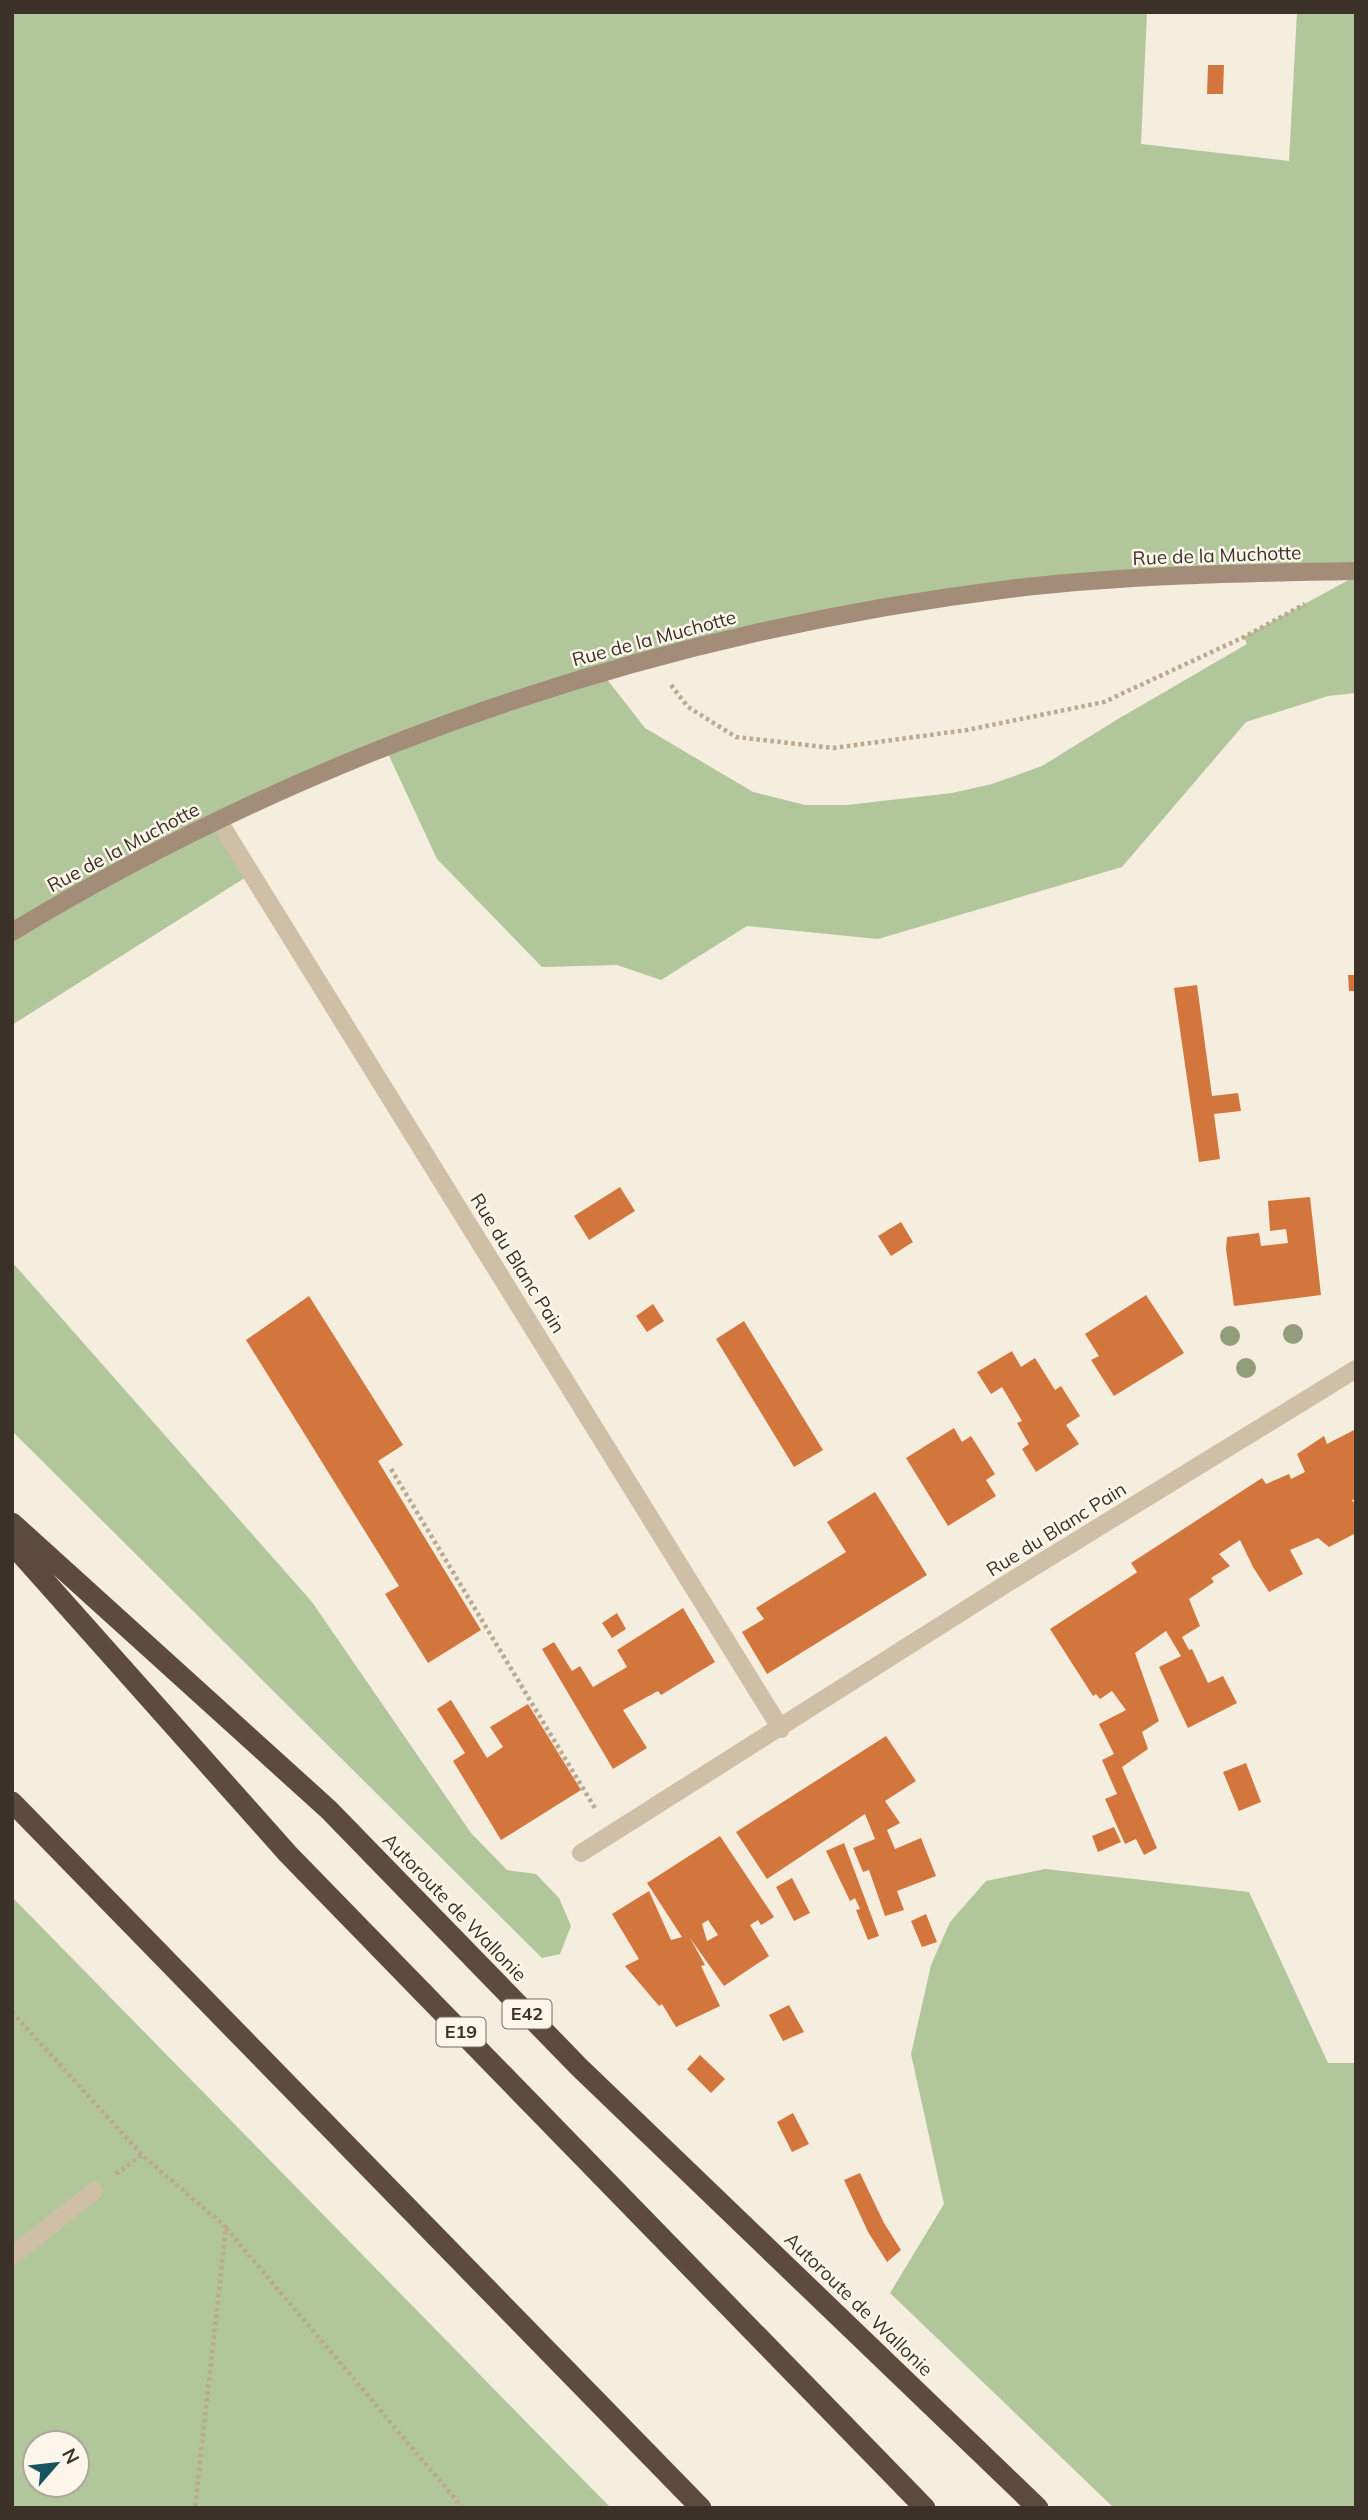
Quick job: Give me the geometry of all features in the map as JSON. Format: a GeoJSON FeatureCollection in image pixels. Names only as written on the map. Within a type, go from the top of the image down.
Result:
{"type":"FeatureCollection","features":[{"type":"Feature","properties":{"kind":"highway","name":"Autoroute de Wallonie"},"geometry":{"type":"LineString","coordinates":[[12,1523],[329,1810],[579,2067],[1038,2508]]}},
{"type":"Feature","properties":{"kind":"highway","name":"E19"},"geometry":{"type":"LineString","coordinates":[[12,1544],[288,1854],[925,2508]]}},
{"type":"Feature","properties":{"kind":"highway"},"geometry":{"type":"LineString","coordinates":[[12,1802],[701,2508]]}},
{"type":"Feature","properties":{"kind":"street","name":"Rue de la Muchotte"},"geometry":{"type":"LineString","coordinates":[[12,932],[143,858],[218,820],[385,746],[482,710],[652,658],[824,619],[1012,589],[1188,574],[1356,571]]}},
{"type":"Feature","properties":{"kind":"street","name":"Rue du Blanc Pain"},"geometry":{"type":"LineString","coordinates":[[218,820],[780,1729]]}},
{"type":"Feature","properties":{"kind":"street","name":"Rue du Blanc Pain"},"geometry":{"type":"LineString","coordinates":[[581,1853],[1006,1584],[1356,1369]]}},
{"type":"Feature","properties":{"kind":"street"},"geometry":{"type":"LineString","coordinates":[[12,2256],[94,2191]]}},
{"type":"Feature","properties":{"kind":"path"},"geometry":{"type":"LineString","coordinates":[[652,658],[688,708],[736,737],[833,748],[967,730],[1104,702],[1244,637],[1312,600]]}},
{"type":"Feature","properties":{"kind":"path"},"geometry":{"type":"LineString","coordinates":[[391,1469],[611,1835]]}},
{"type":"Feature","properties":{"kind":"path"},"geometry":{"type":"LineString","coordinates":[[12,2012],[142,2154],[226,2227],[463,2508]]}},
{"type":"Feature","properties":{"kind":"path"},"geometry":{"type":"LineString","coordinates":[[94,2191],[142,2154]]}},
{"type":"Feature","properties":{"kind":"path"},"geometry":{"type":"LineString","coordinates":[[195,2508],[226,2227]]}},
{"type":"Feature","properties":{"kind":"green space"},"geometry":{"type":"Polygon","coordinates":[[[12,12],[1147,12],[1141,144],[1289,161],[1297,12],[1356,12],[1356,571],[1012,589],[602,673],[645,728],[753,792],[805,805],[847,805],[952,793],[992,784],[1042,766],[1247,644],[1244,637],[1356,576],[1356,693],[1328,696],[1246,722],[1122,867],[878,939],[747,926],[661,980],[617,965],[542,967],[437,859],[385,747],[219,819],[251,874],[12,1025],[12,12]]]}},
{"type":"Feature","properties":{"kind":"green space"},"geometry":{"type":"Polygon","coordinates":[[[12,1262],[312,1602],[471,1833],[507,1870],[536,1874],[559,1898],[571,1926],[560,1954],[542,1958],[12,1431],[12,1262]]]}},
{"type":"Feature","properties":{"kind":"green space"},"geometry":{"type":"Polygon","coordinates":[[[1045,1869],[1249,1892],[1328,2063],[1356,2063],[1356,2508],[1114,2508],[890,2293],[944,2204],[911,2054],[931,1965],[950,1922],[986,1881],[1045,1869]]]}},
{"type":"Feature","properties":{"kind":"green space"},"geometry":{"type":"Polygon","coordinates":[[[12,1897],[611,2508],[12,2508],[12,1897]]]}},
{"type":"Feature","properties":{"kind":"building"},"geometry":{"type":"Polygon","coordinates":[[[1208,65],[1224,65],[1223,94],[1207,94],[1208,65]]]}},
{"type":"Feature","properties":{"kind":"building"},"geometry":{"type":"Polygon","coordinates":[[[1348,975],[1356,975],[1356,991],[1349,991],[1348,975]]]}},
{"type":"Feature","properties":{"kind":"building"},"geometry":{"type":"Polygon","coordinates":[[[1197,985],[1212,1096],[1238,1093],[1241,1111],[1214,1114],[1220,1159],[1199,1162],[1174,988],[1197,985]]]}},
{"type":"Feature","properties":{"kind":"building"},"geometry":{"type":"Polygon","coordinates":[[[620,1187],[635,1211],[589,1240],[574,1216],[620,1187]]]}},
{"type":"Feature","properties":{"kind":"building"},"geometry":{"type":"Polygon","coordinates":[[[1310,1197],[1321,1295],[1234,1306],[1226,1249],[1227,1237],[1259,1233],[1261,1246],[1288,1243],[1286,1229],[1270,1231],[1268,1201],[1310,1197]]]}},
{"type":"Feature","properties":{"kind":"building"},"geometry":{"type":"Polygon","coordinates":[[[901,1222],[913,1242],[891,1256],[878,1236],[901,1222]]]}},
{"type":"Feature","properties":{"kind":"building"},"geometry":{"type":"Polygon","coordinates":[[[1146,1295],[1184,1353],[1114,1396],[1091,1360],[1099,1356],[1085,1334],[1146,1295]]]}},
{"type":"Feature","properties":{"kind":"building"},"geometry":{"type":"Polygon","coordinates":[[[309,1296],[403,1445],[378,1461],[481,1630],[428,1663],[385,1594],[399,1586],[246,1340],[309,1296]]]}},
{"type":"Feature","properties":{"kind":"building"},"geometry":{"type":"Polygon","coordinates":[[[653,1304],[664,1321],[647,1332],[636,1316],[653,1304]]]}},
{"type":"Feature","properties":{"kind":"building"},"geometry":{"type":"Polygon","coordinates":[[[744,1321],[823,1450],[794,1467],[716,1339],[744,1321]]]}},
{"type":"Feature","properties":{"kind":"building"},"geometry":{"type":"Polygon","coordinates":[[[1012,1351],[1021,1367],[1035,1358],[1055,1390],[1061,1386],[1080,1416],[1066,1425],[1079,1444],[1036,1472],[1022,1449],[1029,1444],[1017,1423],[1022,1421],[1002,1387],[991,1394],[977,1372],[1012,1351]]]}},
{"type":"Feature","properties":{"kind":"building"},"geometry":{"type":"Polygon","coordinates":[[[954,1428],[962,1442],[971,1436],[995,1474],[986,1480],[996,1496],[948,1526],[906,1458],[954,1428]]]}},
{"type":"Feature","properties":{"kind":"building"},"geometry":{"type":"Polygon","coordinates":[[[1356,1429],[1356,1499],[1352,1500],[1356,1506],[1356,1533],[1329,1547],[1318,1538],[1290,1550],[1303,1574],[1269,1592],[1240,1540],[1219,1554],[1230,1566],[1211,1578],[1214,1582],[1189,1599],[1200,1626],[1182,1637],[1189,1650],[1192,1649],[1208,1683],[1223,1676],[1237,1703],[1188,1728],[1159,1667],[1181,1656],[1166,1631],[1135,1653],[1159,1721],[1142,1732],[1148,1749],[1122,1767],[1157,1848],[1144,1855],[1136,1839],[1125,1844],[1105,1799],[1117,1794],[1102,1760],[1114,1754],[1099,1724],[1126,1710],[1112,1691],[1100,1699],[1096,1694],[1093,1696],[1050,1629],[1136,1573],[1131,1563],[1262,1478],[1266,1484],[1289,1474],[1291,1479],[1305,1472],[1297,1454],[1324,1436],[1327,1444],[1356,1429]]]}},
{"type":"Feature","properties":{"kind":"building"},"geometry":{"type":"Polygon","coordinates":[[[875,1492],[927,1575],[767,1674],[742,1632],[764,1619],[756,1608],[846,1552],[827,1522],[875,1492]]]}},
{"type":"Feature","properties":{"kind":"building"},"geometry":{"type":"Polygon","coordinates":[[[683,1608],[715,1662],[661,1695],[658,1691],[623,1710],[647,1748],[613,1769],[542,1649],[554,1642],[572,1671],[580,1666],[593,1687],[627,1667],[617,1650],[683,1608]]]}},
{"type":"Feature","properties":{"kind":"building"},"geometry":{"type":"Polygon","coordinates":[[[617,1613],[626,1629],[612,1638],[602,1623],[617,1613]]]}},
{"type":"Feature","properties":{"kind":"building"},"geometry":{"type":"Polygon","coordinates":[[[451,1700],[487,1758],[503,1747],[490,1727],[528,1704],[581,1790],[501,1840],[453,1761],[465,1753],[437,1709],[451,1700]]]}},
{"type":"Feature","properties":{"kind":"building"},"geometry":{"type":"Polygon","coordinates":[[[886,1736],[916,1781],[885,1801],[900,1823],[887,1830],[895,1849],[921,1838],[936,1876],[897,1891],[904,1910],[885,1916],[869,1870],[863,1872],[853,1848],[875,1839],[865,1814],[767,1879],[736,1832],[886,1736]]]}},
{"type":"Feature","properties":{"kind":"building"},"geometry":{"type":"Polygon","coordinates":[[[1246,1763],[1261,1802],[1239,1811],[1223,1772],[1246,1763]]]}},
{"type":"Feature","properties":{"kind":"building"},"geometry":{"type":"Polygon","coordinates":[[[1114,1827],[1121,1842],[1098,1852],[1092,1836],[1114,1827]]]}},
{"type":"Feature","properties":{"kind":"building"},"geometry":{"type":"Polygon","coordinates":[[[720,1836],[774,1917],[761,1925],[758,1920],[750,1925],[769,1956],[724,1986],[690,1938],[705,1965],[701,1966],[720,2006],[676,2027],[662,2004],[659,2006],[625,1966],[639,1959],[612,1914],[649,1891],[671,1940],[682,1937],[647,1883],[720,1836]],[[708,1920],[702,1924],[707,1941],[718,1935],[708,1920]]]}},
{"type":"Feature","properties":{"kind":"building"},"geometry":{"type":"Polygon","coordinates":[[[844,1843],[879,1936],[868,1940],[856,1910],[860,1909],[855,1898],[850,1901],[826,1851],[844,1843]]]}},
{"type":"Feature","properties":{"kind":"building"},"geometry":{"type":"Polygon","coordinates":[[[792,1878],[810,1913],[794,1921],[776,1887],[792,1878]]]}},
{"type":"Feature","properties":{"kind":"building"},"geometry":{"type":"Polygon","coordinates":[[[926,1914],[937,1942],[922,1947],[911,1921],[926,1914]]]}},
{"type":"Feature","properties":{"kind":"building"},"geometry":{"type":"Polygon","coordinates":[[[789,2005],[804,2032],[783,2041],[769,2015],[789,2005]]]}},
{"type":"Feature","properties":{"kind":"building"},"geometry":{"type":"Polygon","coordinates":[[[700,2055],[725,2079],[711,2093],[687,2069],[700,2055]]]}},
{"type":"Feature","properties":{"kind":"building"},"geometry":{"type":"Polygon","coordinates":[[[793,2113],[809,2144],[792,2152],[777,2122],[793,2113]]]}},
{"type":"Feature","properties":{"kind":"building"},"geometry":{"type":"Polygon","coordinates":[[[860,2173],[884,2223],[901,2250],[887,2262],[868,2232],[844,2180],[860,2173]]]}}]}
